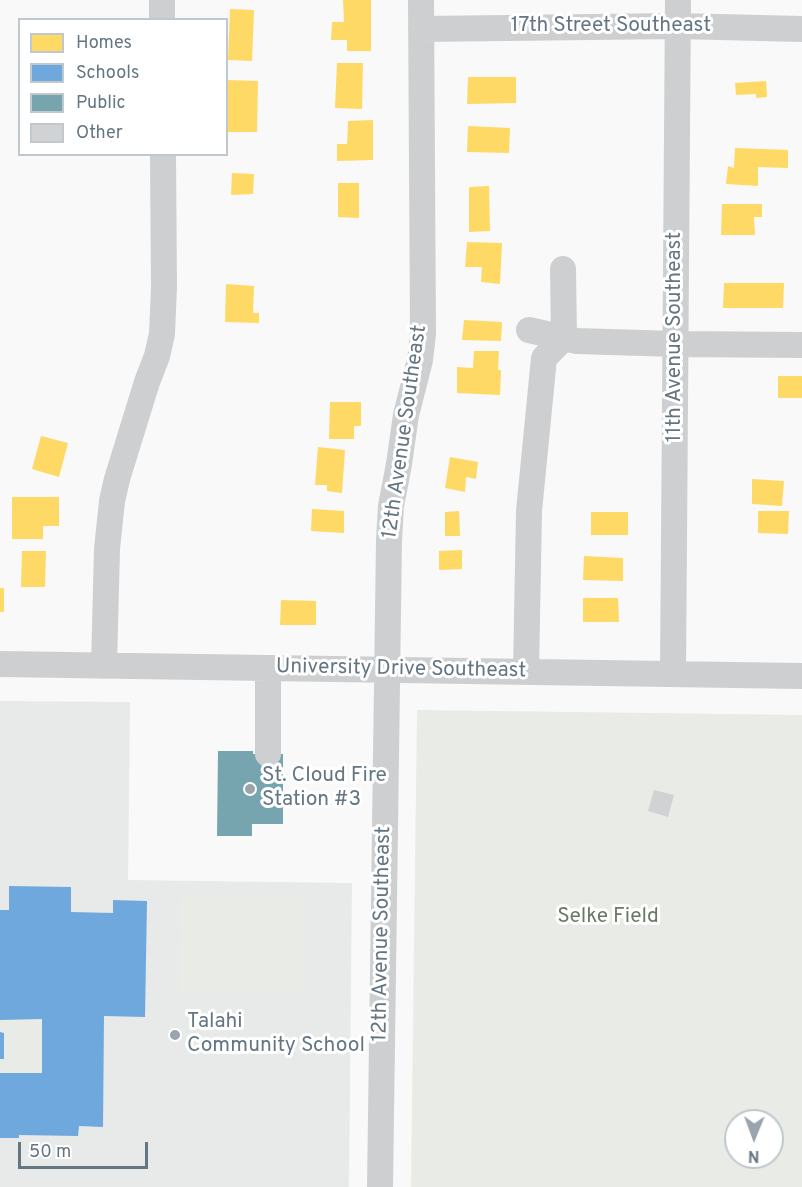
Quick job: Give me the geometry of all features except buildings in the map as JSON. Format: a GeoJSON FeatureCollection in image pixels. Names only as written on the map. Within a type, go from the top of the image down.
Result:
{"type":"FeatureCollection","features":[{"type":"Feature","properties":{"kind":"street"},"geometry":{"type":"LineString","coordinates":[[162,0],[162,18]]}},
{"type":"Feature","properties":{"kind":"street","name":"12th Avenue Southeast"},"geometry":{"type":"LineString","coordinates":[[380,1187],[389,540],[391,506],[406,415],[420,360],[423,334],[421,0]]}},
{"type":"Feature","properties":{"kind":"street","name":"11th Avenue Southeast"},"geometry":{"type":"LineString","coordinates":[[673,674],[678,0]]}},
{"type":"Feature","properties":{"kind":"street","name":"17th Street Southeast"},"geometry":{"type":"LineString","coordinates":[[421,29],[678,26],[802,29]]}},
{"type":"Feature","properties":{"kind":"street"},"geometry":{"type":"LineString","coordinates":[[104,666],[107,549],[112,501],[162,334],[163,156]]}},
{"type":"Feature","properties":{"kind":"street"},"geometry":{"type":"LineString","coordinates":[[526,672],[529,511],[544,358],[564,338],[563,269]]}},
{"type":"Feature","properties":{"kind":"street"},"geometry":{"type":"LineString","coordinates":[[530,330],[578,341],[802,345]]}},
{"type":"Feature","properties":{"kind":"street","name":"University Drive Southeast"},"geometry":{"type":"LineString","coordinates":[[0,664],[802,676]]}},
{"type":"Feature","properties":{"kind":"street"},"geometry":{"type":"LineString","coordinates":[[268,668],[268,754]]}},
{"type":"Feature","properties":{"kind":"shaded area","name":"Talahi Community School"},"geometry":{"type":"Polygon","coordinates":[[[0,701],[130,702],[128,880],[352,883],[349,1187],[0,1187],[0,701]]]}},
{"type":"Feature","properties":{"kind":"green space","name":"Selke Field"},"geometry":{"type":"Polygon","coordinates":[[[417,710],[802,715],[802,1187],[411,1187],[417,710]]]}},
{"type":"Feature","properties":{"kind":"green space"},"geometry":{"type":"Polygon","coordinates":[[[180,896],[306,898],[305,993],[179,992],[180,896]]]}},
{"type":"Feature","properties":{"kind":"green space"},"geometry":{"type":"Polygon","coordinates":[[[42,1019],[42,1073],[1,1073],[1,1020],[42,1019]]]}},
{"type":"Feature","properties":{"kind":"place","name":"St. Cloud Fire Station #3"},"geometry":{"type":"Point","coordinates":[250,789]}},
{"type":"Feature","properties":{"kind":"place","name":"Talahi Community School"},"geometry":{"type":"Point","coordinates":[175,1035]}}]}
